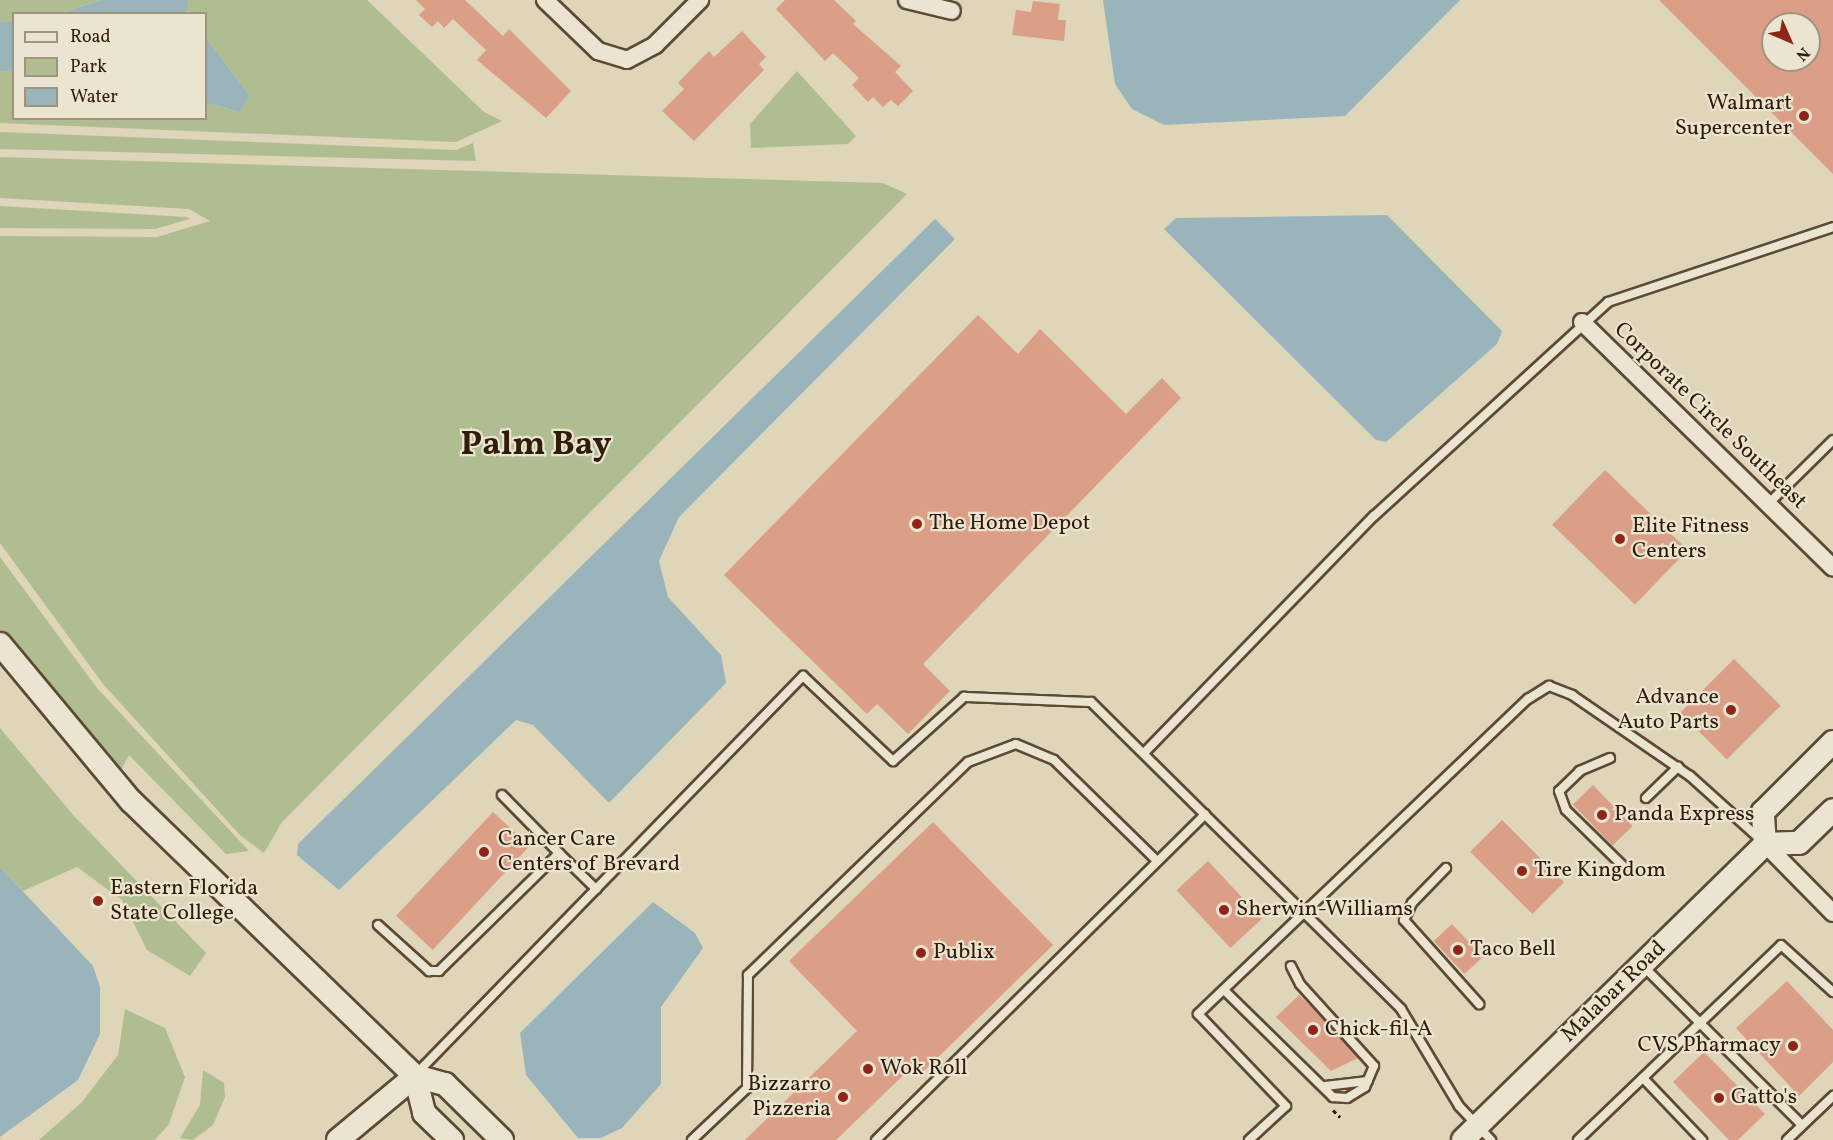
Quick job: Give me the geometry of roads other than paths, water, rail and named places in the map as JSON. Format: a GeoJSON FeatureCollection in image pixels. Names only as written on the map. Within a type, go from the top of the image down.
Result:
{"type":"FeatureCollection","features":[{"type":"Feature","properties":{"kind":"street"},"geometry":{"type":"LineString","coordinates":[[545,0],[598,51],[627,60],[655,45],[699,0]]}},
{"type":"Feature","properties":{"kind":"street"},"geometry":{"type":"LineString","coordinates":[[907,0],[952,11]]}},
{"type":"Feature","properties":{"kind":"street","name":"Corporate Circle Southeast"},"geometry":{"type":"LineString","coordinates":[[1582,322],[1833,568]]}},
{"type":"Feature","properties":{"kind":"street"},"geometry":{"type":"LineString","coordinates":[[0,644],[131,801],[415,1076],[445,1084],[502,1140]]}},
{"type":"Feature","properties":{"kind":"street"},"geometry":{"type":"LineString","coordinates":[[1833,742],[1763,812],[1765,844],[1833,913]]}},
{"type":"Feature","properties":{"kind":"street"},"geometry":{"type":"LineString","coordinates":[[1765,844],[1799,843],[1833,810]]}},
{"type":"Feature","properties":{"kind":"street","name":"Malabar Road"},"geometry":{"type":"LineString","coordinates":[[1463,1140],[1485,1132],[1641,964],[1765,844]]}},
{"type":"Feature","properties":{"kind":"street"},"geometry":{"type":"LineString","coordinates":[[338,1140],[415,1076]]}},
{"type":"Feature","properties":{"kind":"street"},"geometry":{"type":"LineString","coordinates":[[415,1076],[424,1113],[452,1140]]}},
{"type":"Feature","properties":{"kind":"lane"},"geometry":{"type":"LineString","coordinates":[[1144,753],[1374,516],[1582,322],[1637,289],[1833,227]]}},
{"type":"Feature","properties":{"kind":"lane"},"geometry":{"type":"LineString","coordinates":[[1768,504],[1833,440]]}},
{"type":"Feature","properties":{"kind":"lane"},"geometry":{"type":"LineString","coordinates":[[415,1076],[803,676],[893,761],[964,697],[1091,702],[1401,1009],[1459,1106],[1485,1132]]}},
{"type":"Feature","properties":{"kind":"lane"},"geometry":{"type":"LineString","coordinates":[[1249,1140],[1286,1106],[1198,1014],[1226,992],[1528,699],[1549,686],[1572,695],[1677,767],[1765,844]]}},
{"type":"Feature","properties":{"kind":"lane"},"geometry":{"type":"LineString","coordinates":[[692,1140],[747,1088],[748,975],[968,762],[1016,744],[1054,760],[1157,861]]}},
{"type":"Feature","properties":{"kind":"lane"},"geometry":{"type":"LineString","coordinates":[[1610,758],[1588,766],[1559,791],[1566,810],[1625,868]]}},
{"type":"Feature","properties":{"kind":"lane"},"geometry":{"type":"LineString","coordinates":[[1646,798],[1677,767]]}},
{"type":"Feature","properties":{"kind":"lane"},"geometry":{"type":"LineString","coordinates":[[502,795],[596,889]]}},
{"type":"Feature","properties":{"kind":"lane"},"geometry":{"type":"LineString","coordinates":[[876,1140],[1205,814]]}},
{"type":"Feature","properties":{"kind":"lane"},"geometry":{"type":"LineString","coordinates":[[378,925],[429,971],[440,971],[559,853]]}},
{"type":"Feature","properties":{"kind":"lane"},"geometry":{"type":"LineString","coordinates":[[1446,867],[1412,903],[1404,920],[1479,1004]]}},
{"type":"Feature","properties":{"kind":"lane"},"geometry":{"type":"LineString","coordinates":[[1578,1140],[1780,945],[1833,992]]}},
{"type":"Feature","properties":{"kind":"lane"},"geometry":{"type":"LineString","coordinates":[[1641,964],[1802,1125]]}},
{"type":"Feature","properties":{"kind":"lane"},"geometry":{"type":"LineString","coordinates":[[1226,992],[1325,1086],[1333,1097],[1347,1098],[1368,1081],[1374,1066],[1369,1054],[1300,984],[1291,966]]}},
{"type":"Feature","properties":{"kind":"lane"},"geometry":{"type":"LineString","coordinates":[[1642,1078],[1702,1140]]}},
{"type":"Feature","properties":{"kind":"lane"},"geometry":{"type":"LineString","coordinates":[[1325,1086],[1368,1081]]}},
{"type":"Feature","properties":{"kind":"lane"},"geometry":{"type":"LineString","coordinates":[[1787,1140],[1833,1096]]}},
{"type":"Feature","properties":{"kind":"water"},"geometry":{"type":"Polygon","coordinates":[[[101,0],[188,0],[187,12],[64,12],[101,0]]]}},
{"type":"Feature","properties":{"kind":"water"},"geometry":{"type":"Polygon","coordinates":[[[1103,0],[1460,0],[1345,116],[1164,125],[1132,109],[1115,84],[1103,0]]]}},
{"type":"Feature","properties":{"kind":"water"},"geometry":{"type":"Polygon","coordinates":[[[0,22],[12,22],[12,71],[0,71],[0,22]]]}},
{"type":"Feature","properties":{"kind":"water"},"geometry":{"type":"Polygon","coordinates":[[[207,39],[250,96],[239,112],[207,103],[207,39]]]}},
{"type":"Feature","properties":{"kind":"water"},"geometry":{"type":"Polygon","coordinates":[[[1387,215],[1502,331],[1497,344],[1386,442],[1376,440],[1164,229],[1176,218],[1387,215]]]}},
{"type":"Feature","properties":{"kind":"water"},"geometry":{"type":"Polygon","coordinates":[[[935,219],[955,239],[679,517],[659,561],[668,597],[721,655],[726,683],[609,803],[533,725],[516,720],[339,890],[297,855],[298,844],[935,219]]]}},
{"type":"Feature","properties":{"kind":"water"},"geometry":{"type":"Polygon","coordinates":[[[0,867],[93,966],[100,987],[100,1034],[78,1080],[0,1137],[0,867]]]}},
{"type":"Feature","properties":{"kind":"water"},"geometry":{"type":"Polygon","coordinates":[[[653,902],[695,933],[703,948],[661,1007],[661,1084],[622,1128],[601,1138],[578,1138],[526,1075],[520,1033],[653,902]]]}},
{"type":"Feature","properties":{"kind":"place","name":"Walmart Supercenter"},"geometry":{"type":"Point","coordinates":[1804,116]}},
{"type":"Feature","properties":{"kind":"place","name":"The Home Depot"},"geometry":{"type":"Point","coordinates":[917,524]}},
{"type":"Feature","properties":{"kind":"place","name":"Elite Fitness Centers"},"geometry":{"type":"Point","coordinates":[1620,539]}},
{"type":"Feature","properties":{"kind":"place","name":"Advance Auto Parts"},"geometry":{"type":"Point","coordinates":[1731,710]}},
{"type":"Feature","properties":{"kind":"place","name":"Panda Express"},"geometry":{"type":"Point","coordinates":[1602,815]}},
{"type":"Feature","properties":{"kind":"place","name":"Cancer Care Centers of Brevard"},"geometry":{"type":"Point","coordinates":[484,852]}},
{"type":"Feature","properties":{"kind":"place","name":"Tire Kingdom"},"geometry":{"type":"Point","coordinates":[1522,871]}},
{"type":"Feature","properties":{"kind":"place","name":"Eastern Florida State College"},"geometry":{"type":"Point","coordinates":[98,901]}},
{"type":"Feature","properties":{"kind":"place","name":"Sherwin-Williams"},"geometry":{"type":"Point","coordinates":[1224,910]}},
{"type":"Feature","properties":{"kind":"place","name":"Taco Bell"},"geometry":{"type":"Point","coordinates":[1458,950]}},
{"type":"Feature","properties":{"kind":"place","name":"Publix"},"geometry":{"type":"Point","coordinates":[921,953]}},
{"type":"Feature","properties":{"kind":"place","name":"Chick-fil-A"},"geometry":{"type":"Point","coordinates":[1313,1030]}},
{"type":"Feature","properties":{"kind":"place","name":"CVS Pharmacy"},"geometry":{"type":"Point","coordinates":[1793,1046]}},
{"type":"Feature","properties":{"kind":"place","name":"Wok Roll"},"geometry":{"type":"Point","coordinates":[868,1069]}},
{"type":"Feature","properties":{"kind":"place","name":"Bizzarro Pizzeria"},"geometry":{"type":"Point","coordinates":[843,1097]}},
{"type":"Feature","properties":{"kind":"place","name":"Gatto's"},"geometry":{"type":"Point","coordinates":[1719,1098]}},
{"type":"Feature","properties":{"kind":"district","name":"Palm Bay"},"geometry":{"type":"Point","coordinates":[536,446]}}]}
